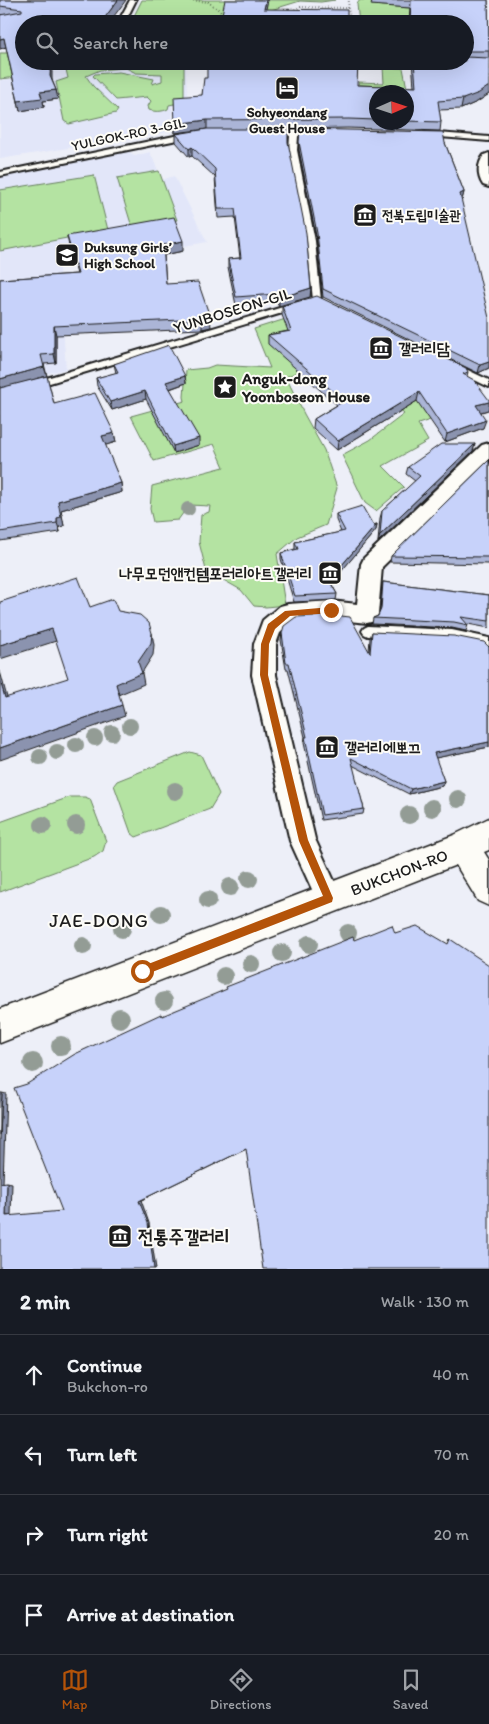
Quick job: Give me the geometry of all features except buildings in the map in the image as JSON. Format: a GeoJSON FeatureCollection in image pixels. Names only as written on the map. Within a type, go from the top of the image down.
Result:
{"type":"FeatureCollection","features":[{"type":"Feature","properties":{"kind":"street"},"geometry":{"type":"LineString","coordinates":[[489,158],[486,164],[489,182]]}},
{"type":"Feature","properties":{"kind":"street"},"geometry":{"type":"LineString","coordinates":[[329,898],[303,841],[264,675],[265,644],[271,627],[288,613],[331,610],[367,623],[372,564],[489,450]]}},
{"type":"Feature","properties":{"kind":"street"},"geometry":{"type":"LineString","coordinates":[[476,840],[489,890]]}},
{"type":"Feature","properties":{"kind":"street","name":"BUKCHON-RO"},"geometry":{"type":"LineString","coordinates":[[0,1026],[476,840]]}},
{"type":"Feature","properties":{"kind":"lane"},"geometry":{"type":"LineString","coordinates":[[124,15],[132,0]]}},
{"type":"Feature","properties":{"kind":"lane"},"geometry":{"type":"LineString","coordinates":[[267,133],[326,134]]}},
{"type":"Feature","properties":{"kind":"lane","name":"YULGOK-RO 3-GIL"},"geometry":{"type":"LineString","coordinates":[[0,174],[198,134]]}},
{"type":"Feature","properties":{"kind":"lane","name":"YUNBOSEON-GIL"},"geometry":{"type":"LineString","coordinates":[[19,388],[321,302],[294,150],[294,134]]}},
{"type":"Feature","properties":{"kind":"lane"},"geometry":{"type":"LineString","coordinates":[[420,134],[489,139]]}},
{"type":"Feature","properties":{"kind":"lane"},"geometry":{"type":"LineString","coordinates":[[446,363],[489,384]]}},
{"type":"Feature","properties":{"kind":"lane"},"geometry":{"type":"LineString","coordinates":[[367,623],[452,635],[489,643]]}},
{"type":"Feature","properties":{"kind":"path"},"geometry":{"type":"LineString","coordinates":[[187,0],[208,2],[228,15]]}},
{"type":"Feature","properties":{"kind":"path"},"geometry":{"type":"LineString","coordinates":[[349,0],[349,15]]}},
{"type":"Feature","properties":{"kind":"path"},"geometry":{"type":"LineString","coordinates":[[292,10],[309,7],[348,8]]}},
{"type":"Feature","properties":{"kind":"shaded area"},"geometry":{"type":"Polygon","coordinates":[[[22,70],[186,70],[187,104],[172,106],[173,131],[0,159],[0,80],[21,78],[22,70]]]}},
{"type":"Feature","properties":{"kind":"shaded area","name":"Duksung Girls’ High School"},"geometry":{"type":"Polygon","coordinates":[[[128,150],[134,156],[150,152],[162,180],[174,176],[207,242],[59,268],[66,369],[0,384],[0,174],[128,150]]]}},
{"type":"Feature","properties":{"kind":"green space"},"geometry":{"type":"Polygon","coordinates":[[[142,0],[335,0],[321,2],[300,1],[261,13],[230,15],[134,15],[142,0]]]}},
{"type":"Feature","properties":{"kind":"green space"},"geometry":{"type":"Polygon","coordinates":[[[360,0],[372,0],[372,5],[410,8],[410,15],[358,15],[357,4],[360,0]]]}},
{"type":"Feature","properties":{"kind":"green space"},"geometry":{"type":"Polygon","coordinates":[[[0,53],[15,53],[15,70],[17,70],[18,77],[0,79],[0,53]]]}},
{"type":"Feature","properties":{"kind":"green space"},"geometry":{"type":"Polygon","coordinates":[[[66,70],[100,70],[86,76],[93,86],[118,110],[116,113],[69,124],[64,121],[56,82],[68,78],[66,70]]]}},
{"type":"Feature","properties":{"kind":"green space"},"geometry":{"type":"Polygon","coordinates":[[[130,70],[184,70],[184,102],[169,105],[168,109],[163,111],[149,110],[148,106],[151,101],[147,97],[116,100],[93,76],[95,74],[119,72],[154,79],[152,84],[162,81],[162,74],[136,73],[130,70]]]}},
{"type":"Feature","properties":{"kind":"green space"},"geometry":{"type":"Polygon","coordinates":[[[383,70],[403,70],[406,85],[369,85],[369,94],[362,96],[359,82],[384,83],[383,70]]]}},
{"type":"Feature","properties":{"kind":"green space"},"geometry":{"type":"Polygon","coordinates":[[[159,171],[177,220],[132,227],[117,178],[159,171]]]}},
{"type":"Feature","properties":{"kind":"green space"},"geometry":{"type":"Polygon","coordinates":[[[94,175],[108,230],[0,251],[0,190],[94,175]]]}},
{"type":"Feature","properties":{"kind":"green space"},"geometry":{"type":"Polygon","coordinates":[[[311,311],[427,393],[439,417],[418,424],[428,441],[383,466],[404,487],[376,511],[365,503],[342,455],[370,440],[404,414],[340,358],[328,358],[286,377],[324,450],[337,488],[326,525],[297,537],[277,554],[285,605],[254,606],[241,590],[206,570],[199,542],[201,515],[209,512],[210,506],[189,505],[178,520],[153,522],[150,509],[152,486],[224,467],[214,444],[154,461],[131,416],[185,401],[186,370],[207,368],[215,365],[270,368],[254,329],[311,311]]]}},
{"type":"Feature","properties":{"kind":"green space"},"geometry":{"type":"Polygon","coordinates":[[[190,752],[201,755],[219,794],[210,809],[136,837],[131,833],[114,785],[117,781],[190,752]]]}},
{"type":"Feature","properties":{"kind":"green space"},"geometry":{"type":"Polygon","coordinates":[[[70,797],[90,799],[106,841],[103,851],[94,857],[0,892],[0,822],[70,797]]]}},
{"type":"Feature","properties":{"kind":"place","name":"Sohyeondang Guest House"},"geometry":{"type":"Point","coordinates":[287,88]}},
{"type":"Feature","properties":{"kind":"place","name":"전북도립미술관"},"geometry":{"type":"Point","coordinates":[365,215]}},
{"type":"Feature","properties":{"kind":"place","name":"Duksung Girls’ High School"},"geometry":{"type":"Point","coordinates":[67,255]}},
{"type":"Feature","properties":{"kind":"place","name":"갤러리담"},"geometry":{"type":"Point","coordinates":[381,348]}},
{"type":"Feature","properties":{"kind":"place","name":"Anguk-dong Yoonboseon House"},"geometry":{"type":"Point","coordinates":[225,387]}},
{"type":"Feature","properties":{"kind":"place","name":"나무모던앤컨템포러리아트갤러리"},"geometry":{"type":"Point","coordinates":[330,573]}},
{"type":"Feature","properties":{"kind":"place","name":"갤러리에뽀끄"},"geometry":{"type":"Point","coordinates":[327,747]}},
{"type":"Feature","properties":{"kind":"place","name":"전통주갤러리"},"geometry":{"type":"Point","coordinates":[120,1236]}},
{"type":"Feature","properties":{"kind":"district","name":"JAE-DONG"},"geometry":{"type":"Point","coordinates":[99,920]}},
{"type":"Feature","properties":{"kind":"route"},"geometry":{"type":"LineString","coordinates":[[142,971],[329,898],[303,841],[264,675],[265,644],[271,627],[280,618],[288,613],[331,610]]}}]}
